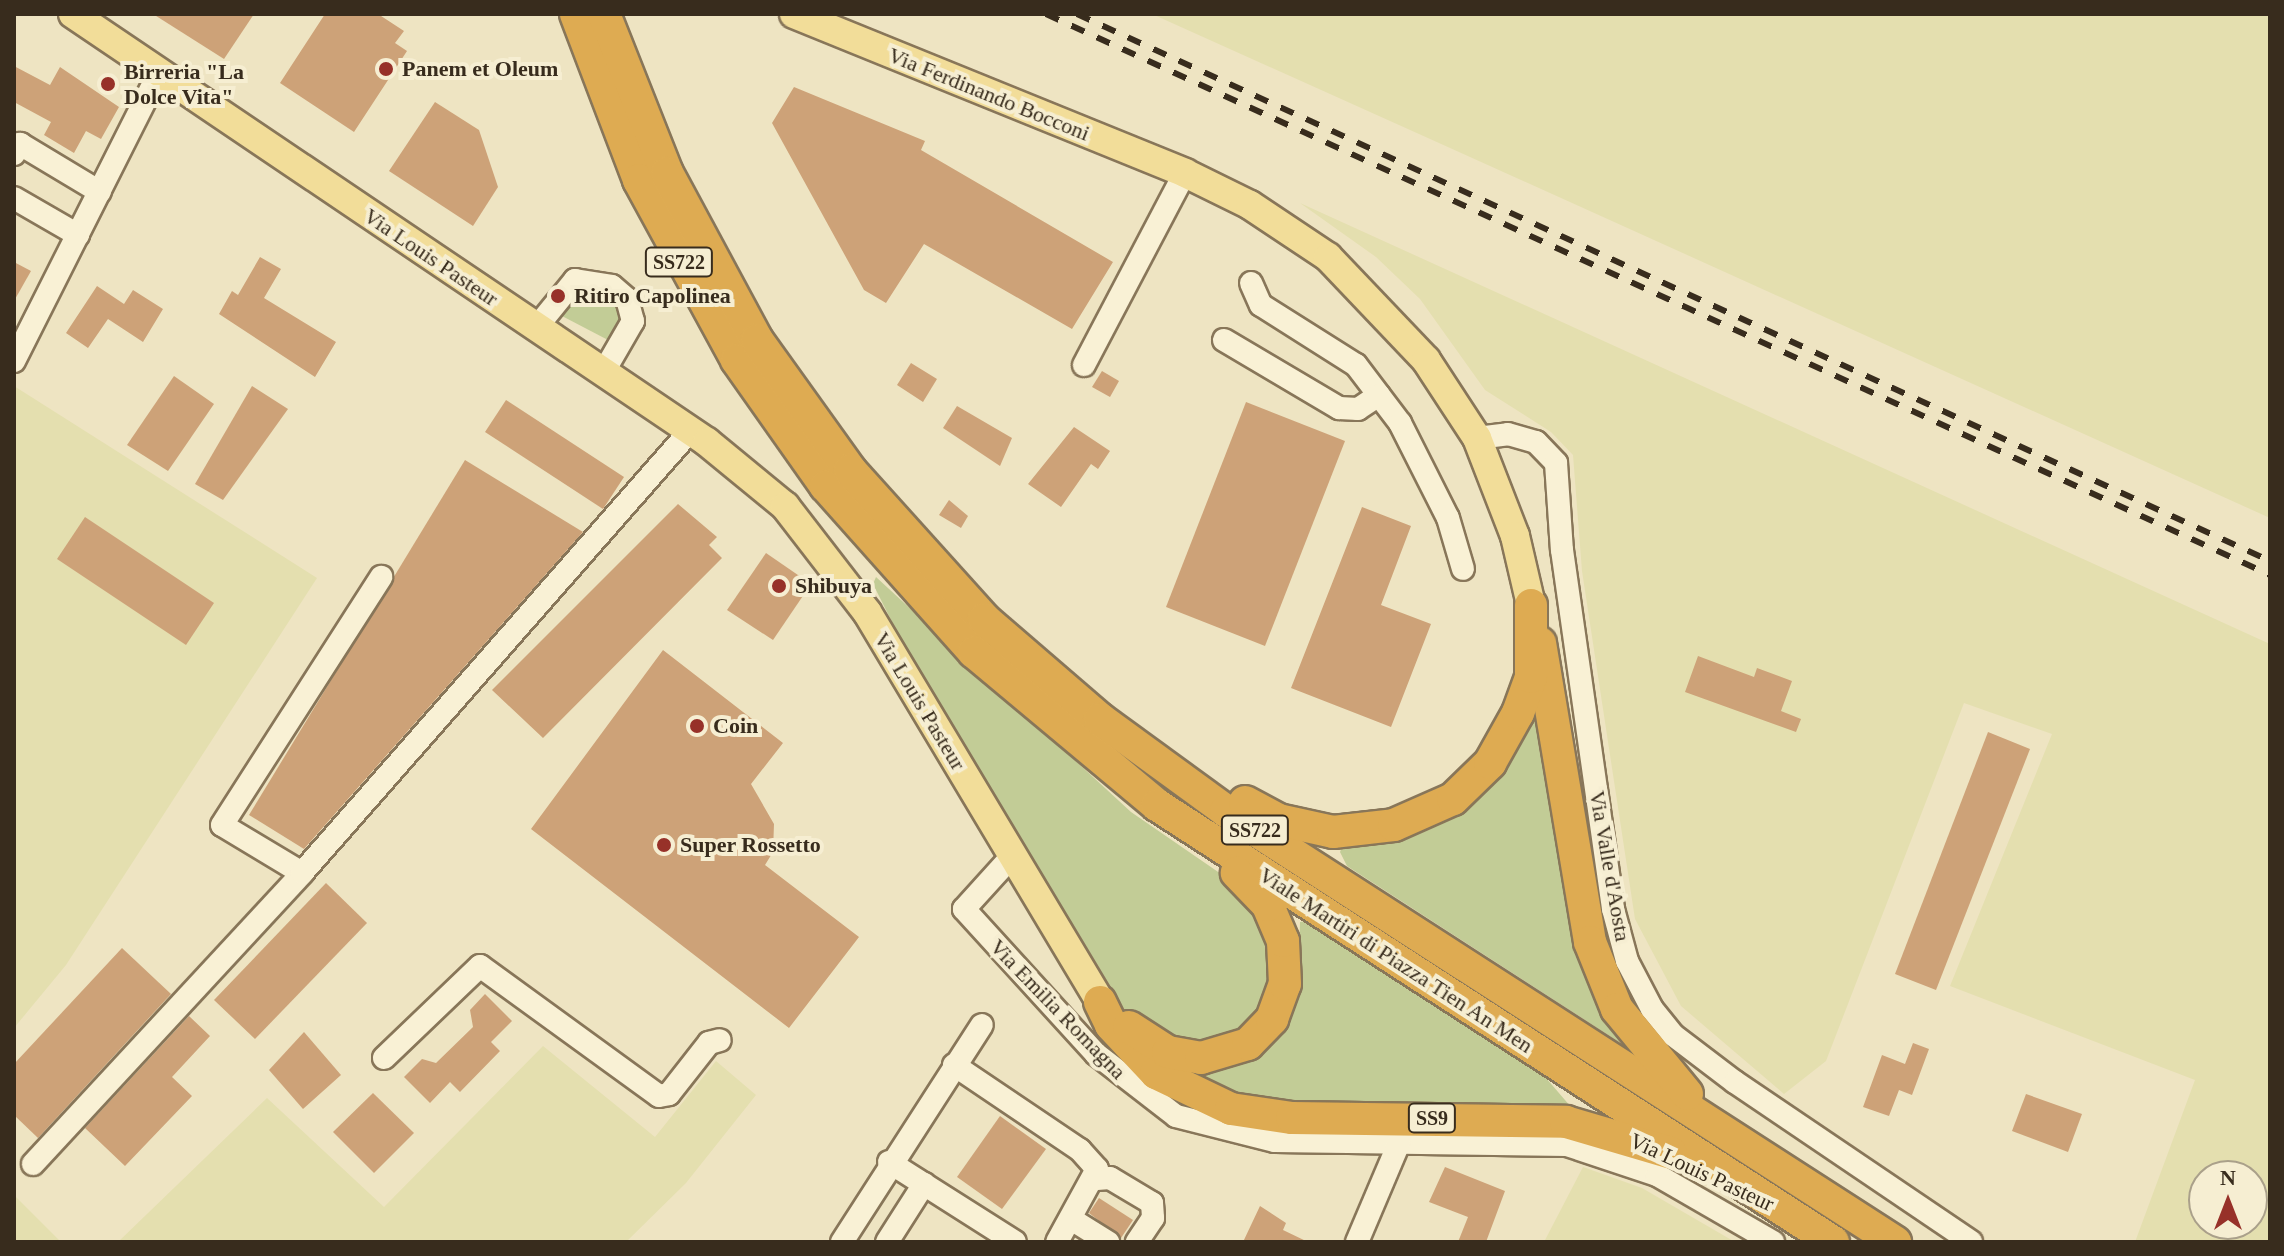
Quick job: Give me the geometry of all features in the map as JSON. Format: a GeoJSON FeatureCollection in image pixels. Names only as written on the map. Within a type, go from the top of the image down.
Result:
{"type":"FeatureCollection","features":[{"type":"Feature","properties":{"kind":"highway","name":"Viale Martiri di Piazza Tien An Men"},"geometry":{"type":"LineString","coordinates":[[576,14],[619,136],[685,273],[766,406],[949,584],[1061,687],[1226,811],[1895,1242]]}},
{"type":"Feature","properties":{"kind":"highway","name":"Viale Martiri di Piazza Tien An Men"},"geometry":{"type":"LineString","coordinates":[[604,14],[651,137],[707,253],[757,340],[838,478],[974,652],[1113,775],[1789,1213]]}},
{"type":"Feature","properties":{"kind":"highway"},"geometry":{"type":"LineString","coordinates":[[1061,687],[1279,820],[1333,832],[1394,825],[1453,799],[1502,746],[1531,677],[1531,605]]}},
{"type":"Feature","properties":{"kind":"highway"},"geometry":{"type":"LineString","coordinates":[[1531,605],[1553,693],[1584,907],[1600,974],[1636,1036],[1713,1124]]}},
{"type":"Feature","properties":{"kind":"highway","name":"SS722"},"geometry":{"type":"LineString","coordinates":[[1100,1002],[1152,1045],[1187,1057],[1217,1056],[1261,1034],[1285,984],[1283,941],[1259,893],[1149,811],[1113,775]]}},
{"type":"Feature","properties":{"kind":"highway","name":"Via Louis Pasteur"},"geometry":{"type":"LineString","coordinates":[[1100,1002],[1111,1025],[1156,1073],[1231,1109],[1292,1118],[1520,1119],[1594,1127],[1670,1153],[1789,1213]]}},
{"type":"Feature","properties":{"kind":"highway","name":"SS9"},"geometry":{"type":"LineString","coordinates":[[1789,1213],[1833,1242]]}},
{"type":"Feature","properties":{"kind":"main road","name":"Via Louis Pasteur"},"geometry":{"type":"LineString","coordinates":[[73,14],[690,431],[785,506],[850,585],[1100,1002]]}},
{"type":"Feature","properties":{"kind":"main road","name":"Via Ferdinando Bocconi"},"geometry":{"type":"LineString","coordinates":[[794,14],[1185,173],[1290,229],[1365,291],[1426,360],[1477,438],[1515,536],[1531,605]]}},
{"type":"Feature","properties":{"kind":"street"},"geometry":{"type":"LineString","coordinates":[[14,361],[159,73]]}},
{"type":"Feature","properties":{"kind":"street"},"geometry":{"type":"LineString","coordinates":[[14,154],[20,144],[100,192]]}},
{"type":"Feature","properties":{"kind":"street"},"geometry":{"type":"LineString","coordinates":[[1084,365],[1185,173]]}},
{"type":"Feature","properties":{"kind":"street"},"geometry":{"type":"LineString","coordinates":[[14,198],[78,235]]}},
{"type":"Feature","properties":{"kind":"street"},"geometry":{"type":"LineString","coordinates":[[536,328],[575,280],[612,286],[627,299],[633,321],[603,373]]}},
{"type":"Feature","properties":{"kind":"street"},"geometry":{"type":"LineString","coordinates":[[1251,283],[1261,305],[1356,365],[1379,395],[1448,518],[1463,569]]}},
{"type":"Feature","properties":{"kind":"street"},"geometry":{"type":"LineString","coordinates":[[1224,340],[1339,408],[1358,409],[1379,395]]}},
{"type":"Feature","properties":{"kind":"street"},"geometry":{"type":"LineString","coordinates":[[33,1164],[302,873],[690,431]]}},
{"type":"Feature","properties":{"kind":"street","name":"Via Valle d'Aosta"},"geometry":{"type":"LineString","coordinates":[[1477,438],[1508,434],[1536,442],[1556,463],[1562,550],[1613,909],[1627,961],[1652,1009],[1673,1035],[1735,1082],[1971,1242]]}},
{"type":"Feature","properties":{"kind":"street"},"geometry":{"type":"LineString","coordinates":[[302,873],[222,825],[381,577]]}},
{"type":"Feature","properties":{"kind":"street","name":"Via Emilia Romagna"},"geometry":{"type":"LineString","coordinates":[[1013,855],[964,909],[1096,1054],[1141,1093],[1176,1116],[1241,1136],[1399,1143],[1567,1145],[1657,1175],[1773,1242]]}},
{"type":"Feature","properties":{"kind":"street"},"geometry":{"type":"LineString","coordinates":[[384,1058],[480,966],[659,1096],[669,1094],[709,1043],[720,1040]]}},
{"type":"Feature","properties":{"kind":"street"},"geometry":{"type":"LineString","coordinates":[[842,1242],[889,1162],[982,1025]]}},
{"type":"Feature","properties":{"kind":"street"},"geometry":{"type":"LineString","coordinates":[[954,1065],[1080,1150],[1097,1169],[1097,1179],[1057,1242]]}},
{"type":"Feature","properties":{"kind":"street"},"geometry":{"type":"LineString","coordinates":[[1357,1242],[1399,1143]]}},
{"type":"Feature","properties":{"kind":"street"},"geometry":{"type":"LineString","coordinates":[[889,1162],[1015,1242]]}},
{"type":"Feature","properties":{"kind":"street"},"geometry":{"type":"LineString","coordinates":[[1097,1179],[1110,1178],[1152,1203],[1153,1218],[1137,1242]]}},
{"type":"Feature","properties":{"kind":"street"},"geometry":{"type":"LineString","coordinates":[[887,1242],[924,1184]]}},
{"type":"Feature","properties":{"kind":"street"},"geometry":{"type":"LineString","coordinates":[[1071,1219],[1108,1242]]}},
{"type":"Feature","properties":{"kind":"shaded area"},"geometry":{"type":"Polygon","coordinates":[[[1152,14],[2270,14],[2270,518],[1439,143],[1152,14]]]}},
{"type":"Feature","properties":{"kind":"shaded area"},"geometry":{"type":"Polygon","coordinates":[[[1300,203],[2270,644],[2270,1242],[2135,1242],[2195,1080],[1950,986],[2052,734],[1964,703],[1826,1061],[1784,1094],[1681,1006],[1635,919],[1582,571],[1573,455],[1551,432],[1485,390],[1420,299],[1376,257],[1300,203]]]}},
{"type":"Feature","properties":{"kind":"shaded area"},"geometry":{"type":"Polygon","coordinates":[[[14,386],[317,578],[66,965],[14,1028],[14,386]]]}},
{"type":"Feature","properties":{"kind":"shaded area"},"geometry":{"type":"Polygon","coordinates":[[[543,1046],[655,1137],[716,1061],[756,1095],[686,1183],[626,1242],[118,1242],[267,1098],[384,1207],[543,1046]]]}},
{"type":"Feature","properties":{"kind":"shaded area"},"geometry":{"type":"Polygon","coordinates":[[[1583,1167],[1642,1188],[1735,1242],[1544,1242],[1583,1167]]]}},
{"type":"Feature","properties":{"kind":"shaded area"},"geometry":{"type":"Polygon","coordinates":[[[14,1195],[61,1242],[14,1242],[14,1195]]]}},
{"type":"Feature","properties":{"kind":"green space"},"geometry":{"type":"Polygon","coordinates":[[[578,290],[614,301],[621,322],[608,340],[562,316],[578,290]]]}},
{"type":"Feature","properties":{"kind":"green space"},"geometry":{"type":"Polygon","coordinates":[[[876,577],[1131,812],[1253,896],[1277,972],[1257,1024],[1200,1048],[1137,1023],[1123,1008],[897,632],[873,584],[876,577]]]}},
{"type":"Feature","properties":{"kind":"green space"},"geometry":{"type":"Polygon","coordinates":[[[1534,695],[1623,1039],[1619,1042],[1347,866],[1340,852],[1343,845],[1417,828],[1534,695]]]}},
{"type":"Feature","properties":{"kind":"green space"},"geometry":{"type":"Polygon","coordinates":[[[1312,920],[1540,1071],[1577,1114],[1250,1103],[1163,1061],[1213,1066],[1299,961],[1300,922],[1312,920]]]}},
{"type":"Feature","properties":{"kind":"building"},"geometry":{"type":"Polygon","coordinates":[[[153,14],[254,14],[224,59],[153,14]]]}},
{"type":"Feature","properties":{"kind":"building"},"geometry":{"type":"Polygon","coordinates":[[[325,14],[378,14],[404,31],[395,43],[407,51],[354,132],[280,83],[325,14]]]}},
{"type":"Feature","properties":{"kind":"building"},"geometry":{"type":"Polygon","coordinates":[[[14,66],[50,85],[60,67],[119,107],[101,139],[86,131],[74,153],[44,135],[51,122],[14,102],[14,66]]]}},
{"type":"Feature","properties":{"kind":"building"},"geometry":{"type":"Polygon","coordinates":[[[794,87],[925,141],[921,150],[1113,262],[1072,329],[924,244],[886,303],[864,290],[772,123],[794,87]]]}},
{"type":"Feature","properties":{"kind":"building"},"geometry":{"type":"Polygon","coordinates":[[[435,102],[479,130],[498,187],[473,226],[389,171],[435,102]]]}},
{"type":"Feature","properties":{"kind":"building"},"geometry":{"type":"Polygon","coordinates":[[[260,257],[281,269],[264,298],[336,342],[315,377],[219,314],[232,291],[238,295],[260,257]]]}},
{"type":"Feature","properties":{"kind":"building"},"geometry":{"type":"Polygon","coordinates":[[[14,262],[31,271],[14,301],[14,262]]]}},
{"type":"Feature","properties":{"kind":"building"},"geometry":{"type":"Polygon","coordinates":[[[97,286],[124,304],[133,290],[163,309],[143,342],[108,319],[88,348],[66,333],[97,286]]]}},
{"type":"Feature","properties":{"kind":"building"},"geometry":{"type":"Polygon","coordinates":[[[911,363],[937,379],[923,402],[897,385],[911,363]]]}},
{"type":"Feature","properties":{"kind":"building"},"geometry":{"type":"Polygon","coordinates":[[[1102,371],[1119,381],[1110,397],[1092,387],[1102,371]]]}},
{"type":"Feature","properties":{"kind":"building"},"geometry":{"type":"Polygon","coordinates":[[[174,376],[214,404],[168,471],[127,445],[174,376]]]}},
{"type":"Feature","properties":{"kind":"building"},"geometry":{"type":"Polygon","coordinates":[[[252,386],[288,409],[223,500],[195,484],[252,386]]]}},
{"type":"Feature","properties":{"kind":"building"},"geometry":{"type":"Polygon","coordinates":[[[506,400],[624,477],[603,509],[485,432],[506,400]]]}},
{"type":"Feature","properties":{"kind":"building"},"geometry":{"type":"Polygon","coordinates":[[[1246,402],[1345,441],[1265,646],[1166,607],[1246,402]]]}},
{"type":"Feature","properties":{"kind":"building"},"geometry":{"type":"Polygon","coordinates":[[[957,406],[1012,438],[1000,466],[943,428],[957,406]]]}},
{"type":"Feature","properties":{"kind":"building"},"geometry":{"type":"Polygon","coordinates":[[[1074,427],[1110,451],[1098,469],[1091,464],[1061,507],[1028,484],[1074,427]]]}},
{"type":"Feature","properties":{"kind":"building"},"geometry":{"type":"Polygon","coordinates":[[[465,460],[583,532],[304,849],[249,815],[465,460]]]}},
{"type":"Feature","properties":{"kind":"building"},"geometry":{"type":"Polygon","coordinates":[[[949,500],[968,516],[961,528],[939,515],[949,500]]]}},
{"type":"Feature","properties":{"kind":"building"},"geometry":{"type":"Polygon","coordinates":[[[678,504],[717,537],[709,545],[722,558],[543,738],[492,690],[678,504]]]}},
{"type":"Feature","properties":{"kind":"building"},"geometry":{"type":"Polygon","coordinates":[[[1362,507],[1411,526],[1381,605],[1431,624],[1391,727],[1291,688],[1362,507]]]}},
{"type":"Feature","properties":{"kind":"building"},"geometry":{"type":"Polygon","coordinates":[[[85,517],[214,603],[186,645],[57,559],[85,517]]]}},
{"type":"Feature","properties":{"kind":"building"},"geometry":{"type":"Polygon","coordinates":[[[766,553],[811,584],[773,640],[727,610],[766,553]]]}},
{"type":"Feature","properties":{"kind":"building","name":"Super Rossetto"},"geometry":{"type":"Polygon","coordinates":[[[663,650],[783,743],[751,784],[774,824],[773,852],[765,865],[859,937],[789,1028],[531,829],[663,650]]]}},
{"type":"Feature","properties":{"kind":"building"},"geometry":{"type":"Polygon","coordinates":[[[1698,656],[1754,677],[1757,668],[1792,681],[1781,711],[1801,719],[1796,732],[1685,692],[1698,656]]]}},
{"type":"Feature","properties":{"kind":"building"},"geometry":{"type":"Polygon","coordinates":[[[1988,732],[2030,749],[1936,990],[1895,974],[1988,732]]]}},
{"type":"Feature","properties":{"kind":"building"},"geometry":{"type":"Polygon","coordinates":[[[326,883],[367,923],[255,1039],[214,1000],[326,883]]]}},
{"type":"Feature","properties":{"kind":"building"},"geometry":{"type":"Polygon","coordinates":[[[122,948],[171,994],[38,1138],[14,1115],[14,1064],[122,948]]]}},
{"type":"Feature","properties":{"kind":"building"},"geometry":{"type":"Polygon","coordinates":[[[485,994],[512,1021],[491,1042],[500,1051],[460,1092],[450,1082],[430,1103],[404,1077],[422,1059],[436,1063],[473,1027],[470,1010],[485,994]]]}},
{"type":"Feature","properties":{"kind":"building"},"geometry":{"type":"Polygon","coordinates":[[[189,1016],[210,1036],[172,1077],[192,1096],[125,1166],[85,1128],[189,1016]]]}},
{"type":"Feature","properties":{"kind":"building"},"geometry":{"type":"Polygon","coordinates":[[[304,1032],[341,1075],[303,1109],[269,1070],[304,1032]]]}},
{"type":"Feature","properties":{"kind":"building"},"geometry":{"type":"Polygon","coordinates":[[[1913,1043],[1929,1049],[1912,1095],[1899,1090],[1889,1116],[1863,1107],[1882,1055],[1905,1064],[1913,1043]]]}},
{"type":"Feature","properties":{"kind":"building"},"geometry":{"type":"Polygon","coordinates":[[[373,1093],[414,1133],[374,1173],[333,1132],[373,1093]]]}},
{"type":"Feature","properties":{"kind":"building"},"geometry":{"type":"Polygon","coordinates":[[[2026,1094],[2082,1114],[2068,1152],[2012,1131],[2026,1094]]]}},
{"type":"Feature","properties":{"kind":"building"},"geometry":{"type":"Polygon","coordinates":[[[1000,1116],[1046,1149],[1002,1209],[957,1177],[1000,1116]]]}},
{"type":"Feature","properties":{"kind":"building"},"geometry":{"type":"Polygon","coordinates":[[[1445,1167],[1505,1191],[1486,1242],[1458,1242],[1468,1217],[1429,1202],[1445,1167]]]}},
{"type":"Feature","properties":{"kind":"building"},"geometry":{"type":"Polygon","coordinates":[[[1099,1198],[1133,1220],[1121,1238],[1089,1213],[1099,1198]]]}},
{"type":"Feature","properties":{"kind":"building"},"geometry":{"type":"Polygon","coordinates":[[[1260,1206],[1286,1223],[1283,1230],[1308,1242],[1243,1242],[1260,1206]]]}},
{"type":"Feature","properties":{"kind":"railway"},"geometry":{"type":"LineString","coordinates":[[1046,14],[2270,575]]}},
{"type":"Feature","properties":{"kind":"railway"},"geometry":{"type":"LineString","coordinates":[[1077,14],[2270,561]]}},
{"type":"Feature","properties":{"kind":"place","name":"Panem et Oleum"},"geometry":{"type":"Point","coordinates":[386,69]}},
{"type":"Feature","properties":{"kind":"place","name":"Birreria \"La Dolce Vita\""},"geometry":{"type":"Point","coordinates":[108,84]}},
{"type":"Feature","properties":{"kind":"place","name":"Ritiro Capolinea"},"geometry":{"type":"Point","coordinates":[558,296]}},
{"type":"Feature","properties":{"kind":"place","name":"Shibuya"},"geometry":{"type":"Point","coordinates":[779,586]}},
{"type":"Feature","properties":{"kind":"place","name":"Coin"},"geometry":{"type":"Point","coordinates":[697,726]}},
{"type":"Feature","properties":{"kind":"place","name":"Super Rossetto"},"geometry":{"type":"Point","coordinates":[664,845]}}]}
